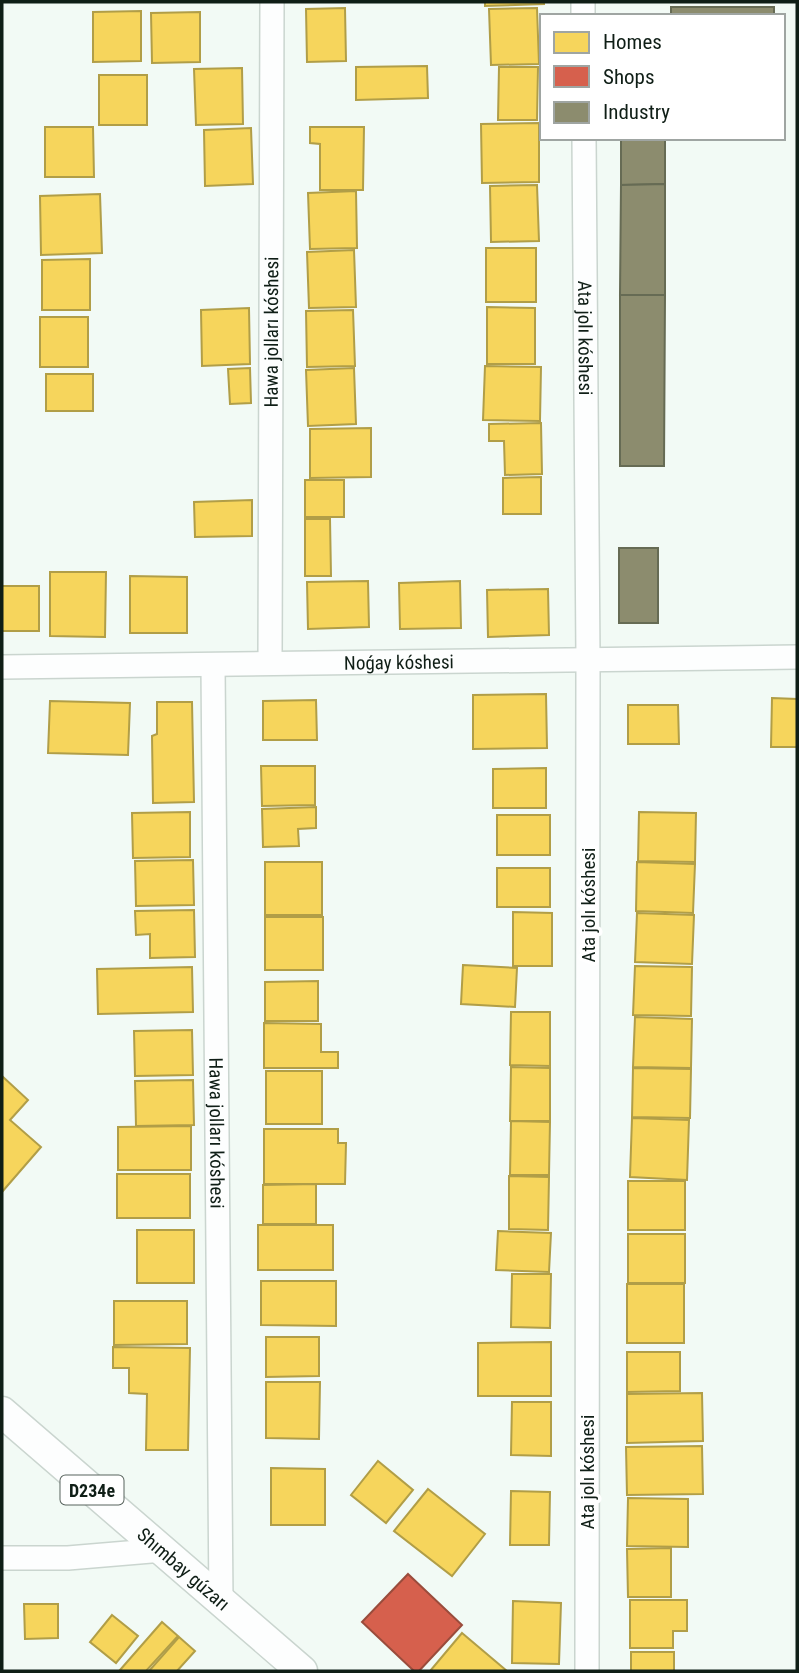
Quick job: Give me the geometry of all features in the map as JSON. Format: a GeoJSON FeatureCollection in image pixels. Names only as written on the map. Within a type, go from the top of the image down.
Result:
{"type":"FeatureCollection","features":[{"type":"Feature","properties":{"kind":"main road","name":"Shımbay gúzarı"},"geometry":{"type":"LineString","coordinates":[[2,1412],[302,1671]]}},
{"type":"Feature","properties":{"kind":"street","name":"Hawa jolları kóshesi"},"geometry":{"type":"LineString","coordinates":[[270,663],[272,2]]}},
{"type":"Feature","properties":{"kind":"street","name":"Ata jolı kóshesi"},"geometry":{"type":"LineString","coordinates":[[584,140],[588,659],[587,1671]]}},
{"type":"Feature","properties":{"kind":"street","name":"Noǵay kóshesi"},"geometry":{"type":"LineString","coordinates":[[2,667],[797,657]]}},
{"type":"Feature","properties":{"kind":"street","name":"Hawa jolları kóshesi"},"geometry":{"type":"LineString","coordinates":[[213,666],[221,1602]]}},
{"type":"Feature","properties":{"kind":"street"},"geometry":{"type":"LineString","coordinates":[[2,1558],[68,1558],[163,1550]]}},
{"type":"Feature","properties":{"kind":"building: Homes"},"geometry":{"type":"Polygon","coordinates":[[[485,2],[544,2],[544,4],[485,6],[485,2]]]}},
{"type":"Feature","properties":{"kind":"building: Homes"},"geometry":{"type":"Polygon","coordinates":[[[345,8],[346,61],[307,62],[306,9],[345,8]]]}},
{"type":"Feature","properties":{"kind":"building: Homes"},"geometry":{"type":"Polygon","coordinates":[[[537,8],[539,64],[491,65],[489,9],[537,8]]]}},
{"type":"Feature","properties":{"kind":"building: Homes"},"geometry":{"type":"Polygon","coordinates":[[[141,11],[141,61],[93,62],[93,12],[141,11]]]}},
{"type":"Feature","properties":{"kind":"building: Homes"},"geometry":{"type":"Polygon","coordinates":[[[200,12],[200,62],[152,63],[151,13],[200,12]]]}},
{"type":"Feature","properties":{"kind":"building: Homes"},"geometry":{"type":"Polygon","coordinates":[[[427,66],[428,98],[356,100],[356,67],[427,66]]]}},
{"type":"Feature","properties":{"kind":"building: Homes"},"geometry":{"type":"Polygon","coordinates":[[[499,67],[538,67],[537,120],[498,120],[499,67]]]}},
{"type":"Feature","properties":{"kind":"building: Homes"},"geometry":{"type":"Polygon","coordinates":[[[242,68],[243,124],[196,125],[194,69],[242,68]]]}},
{"type":"Feature","properties":{"kind":"building: Homes"},"geometry":{"type":"Polygon","coordinates":[[[99,75],[147,75],[147,125],[99,125],[99,75]]]}},
{"type":"Feature","properties":{"kind":"building: Homes"},"geometry":{"type":"Polygon","coordinates":[[[539,123],[539,182],[482,183],[481,124],[539,123]]]}},
{"type":"Feature","properties":{"kind":"building: Homes"},"geometry":{"type":"Polygon","coordinates":[[[45,127],[93,127],[94,177],[45,177],[45,127]]]}},
{"type":"Feature","properties":{"kind":"building: Homes"},"geometry":{"type":"Polygon","coordinates":[[[310,127],[364,127],[363,190],[320,190],[320,144],[310,143],[310,127]]]}},
{"type":"Feature","properties":{"kind":"building: Homes"},"geometry":{"type":"Polygon","coordinates":[[[251,128],[253,184],[205,186],[204,130],[251,128]]]}},
{"type":"Feature","properties":{"kind":"building: Homes"},"geometry":{"type":"Polygon","coordinates":[[[537,185],[539,241],[491,242],[490,186],[537,185]]]}},
{"type":"Feature","properties":{"kind":"building: Homes"},"geometry":{"type":"Polygon","coordinates":[[[356,191],[357,248],[310,249],[308,193],[356,191]]]}},
{"type":"Feature","properties":{"kind":"building: Homes"},"geometry":{"type":"Polygon","coordinates":[[[100,194],[102,253],[41,255],[40,196],[100,194]]]}},
{"type":"Feature","properties":{"kind":"building: Homes"},"geometry":{"type":"Polygon","coordinates":[[[486,248],[536,248],[536,302],[486,302],[486,248]]]}},
{"type":"Feature","properties":{"kind":"building: Homes"},"geometry":{"type":"Polygon","coordinates":[[[354,250],[356,307],[309,308],[307,252],[354,250]]]}},
{"type":"Feature","properties":{"kind":"building: Homes"},"geometry":{"type":"Polygon","coordinates":[[[90,259],[90,310],[42,310],[42,260],[90,259]]]}},
{"type":"Feature","properties":{"kind":"building: Homes"},"geometry":{"type":"Polygon","coordinates":[[[487,307],[535,308],[535,364],[487,364],[487,307]]]}},
{"type":"Feature","properties":{"kind":"building: Homes"},"geometry":{"type":"Polygon","coordinates":[[[249,308],[250,364],[202,366],[201,310],[249,308]]]}},
{"type":"Feature","properties":{"kind":"building: Homes"},"geometry":{"type":"Polygon","coordinates":[[[353,310],[355,366],[307,367],[306,311],[353,310]]]}},
{"type":"Feature","properties":{"kind":"building: Homes"},"geometry":{"type":"Polygon","coordinates":[[[40,317],[88,317],[88,367],[40,367],[40,317]]]}},
{"type":"Feature","properties":{"kind":"building: Homes"},"geometry":{"type":"Polygon","coordinates":[[[485,366],[541,367],[540,421],[483,420],[485,366]]]}},
{"type":"Feature","properties":{"kind":"building: Homes"},"geometry":{"type":"Polygon","coordinates":[[[250,368],[251,403],[230,404],[228,369],[250,368]]]}},
{"type":"Feature","properties":{"kind":"building: Homes"},"geometry":{"type":"Polygon","coordinates":[[[354,368],[356,424],[308,426],[306,370],[354,368]]]}},
{"type":"Feature","properties":{"kind":"building: Homes"},"geometry":{"type":"Polygon","coordinates":[[[46,374],[93,374],[93,411],[46,411],[46,374]]]}},
{"type":"Feature","properties":{"kind":"building: Homes"},"geometry":{"type":"Polygon","coordinates":[[[541,423],[542,474],[505,475],[504,441],[489,441],[489,424],[541,423]]]}},
{"type":"Feature","properties":{"kind":"building: Homes"},"geometry":{"type":"Polygon","coordinates":[[[371,428],[371,477],[310,478],[310,429],[371,428]]]}},
{"type":"Feature","properties":{"kind":"building: Homes"},"geometry":{"type":"Polygon","coordinates":[[[541,477],[541,514],[503,514],[503,478],[541,477]]]}},
{"type":"Feature","properties":{"kind":"building: Homes"},"geometry":{"type":"Polygon","coordinates":[[[305,480],[344,480],[344,517],[305,517],[305,480]]]}},
{"type":"Feature","properties":{"kind":"building: Homes"},"geometry":{"type":"Polygon","coordinates":[[[252,500],[252,536],[195,537],[194,502],[252,500]]]}},
{"type":"Feature","properties":{"kind":"building: Homes"},"geometry":{"type":"Polygon","coordinates":[[[305,519],[330,519],[331,576],[305,576],[305,519]]]}},
{"type":"Feature","properties":{"kind":"building: Homes"},"geometry":{"type":"Polygon","coordinates":[[[50,572],[106,572],[105,637],[50,636],[50,572]]]}},
{"type":"Feature","properties":{"kind":"building: Homes"},"geometry":{"type":"Polygon","coordinates":[[[130,576],[187,577],[187,633],[130,633],[130,576]]]}},
{"type":"Feature","properties":{"kind":"building: Homes"},"geometry":{"type":"Polygon","coordinates":[[[368,581],[369,627],[308,629],[307,582],[368,581]]]}},
{"type":"Feature","properties":{"kind":"building: Homes"},"geometry":{"type":"Polygon","coordinates":[[[460,581],[461,628],[400,629],[399,583],[460,581]]]}},
{"type":"Feature","properties":{"kind":"building: Homes"},"geometry":{"type":"Polygon","coordinates":[[[2,586],[39,586],[39,631],[2,631],[2,586]]]}},
{"type":"Feature","properties":{"kind":"building: Homes"},"geometry":{"type":"Polygon","coordinates":[[[548,589],[549,635],[488,637],[487,590],[548,589]]]}},
{"type":"Feature","properties":{"kind":"building: Homes"},"geometry":{"type":"Polygon","coordinates":[[[546,694],[547,748],[473,749],[473,695],[546,694]]]}},
{"type":"Feature","properties":{"kind":"building: Homes"},"geometry":{"type":"Polygon","coordinates":[[[772,698],[797,699],[797,747],[771,747],[772,698]]]}},
{"type":"Feature","properties":{"kind":"building: Homes"},"geometry":{"type":"Polygon","coordinates":[[[316,700],[317,740],[263,740],[263,701],[316,700]]]}},
{"type":"Feature","properties":{"kind":"building: Homes"},"geometry":{"type":"Polygon","coordinates":[[[50,701],[130,703],[128,755],[48,753],[50,701]]]}},
{"type":"Feature","properties":{"kind":"building: Homes"},"geometry":{"type":"Polygon","coordinates":[[[157,702],[192,702],[194,802],[153,803],[152,736],[157,734],[157,702]]]}},
{"type":"Feature","properties":{"kind":"building: Homes"},"geometry":{"type":"Polygon","coordinates":[[[628,705],[678,705],[679,744],[628,744],[628,705]]]}},
{"type":"Feature","properties":{"kind":"building: Homes"},"geometry":{"type":"Polygon","coordinates":[[[261,766],[315,766],[315,805],[262,806],[261,766]]]}},
{"type":"Feature","properties":{"kind":"building: Homes"},"geometry":{"type":"Polygon","coordinates":[[[546,768],[546,808],[493,808],[493,769],[546,768]]]}},
{"type":"Feature","properties":{"kind":"building: Homes"},"geometry":{"type":"Polygon","coordinates":[[[316,807],[316,828],[298,829],[299,846],[263,847],[262,809],[316,807]]]}},
{"type":"Feature","properties":{"kind":"building: Homes"},"geometry":{"type":"Polygon","coordinates":[[[190,812],[190,857],[133,858],[132,813],[190,812]]]}},
{"type":"Feature","properties":{"kind":"building: Homes"},"geometry":{"type":"Polygon","coordinates":[[[639,812],[696,813],[695,862],[638,861],[639,812]]]}},
{"type":"Feature","properties":{"kind":"building: Homes"},"geometry":{"type":"Polygon","coordinates":[[[497,815],[550,815],[550,855],[497,855],[497,815]]]}},
{"type":"Feature","properties":{"kind":"building: Homes"},"geometry":{"type":"Polygon","coordinates":[[[193,860],[194,905],[136,906],[135,861],[193,860]]]}},
{"type":"Feature","properties":{"kind":"building: Homes"},"geometry":{"type":"Polygon","coordinates":[[[265,862],[322,862],[322,915],[265,915],[265,862]]]}},
{"type":"Feature","properties":{"kind":"building: Homes"},"geometry":{"type":"Polygon","coordinates":[[[637,862],[695,864],[693,913],[636,911],[637,862]]]}},
{"type":"Feature","properties":{"kind":"building: Homes"},"geometry":{"type":"Polygon","coordinates":[[[497,868],[550,868],[550,907],[497,907],[497,868]]]}},
{"type":"Feature","properties":{"kind":"building: Homes"},"geometry":{"type":"Polygon","coordinates":[[[194,910],[195,957],[150,958],[150,934],[136,935],[135,911],[194,910]]]}},
{"type":"Feature","properties":{"kind":"building: Homes"},"geometry":{"type":"Polygon","coordinates":[[[513,912],[552,913],[552,966],[513,966],[513,912]]]}},
{"type":"Feature","properties":{"kind":"building: Homes"},"geometry":{"type":"Polygon","coordinates":[[[637,913],[694,915],[692,964],[635,962],[637,913]]]}},
{"type":"Feature","properties":{"kind":"building: Homes"},"geometry":{"type":"Polygon","coordinates":[[[265,917],[323,917],[323,970],[265,970],[265,917]]]}},
{"type":"Feature","properties":{"kind":"building: Homes"},"geometry":{"type":"Polygon","coordinates":[[[463,965],[517,968],[515,1007],[461,1004],[463,965]]]}},
{"type":"Feature","properties":{"kind":"building: Homes"},"geometry":{"type":"Polygon","coordinates":[[[635,966],[692,967],[691,1016],[633,1015],[635,966]]]}},
{"type":"Feature","properties":{"kind":"building: Homes"},"geometry":{"type":"Polygon","coordinates":[[[192,967],[193,1012],[98,1014],[97,969],[192,967]]]}},
{"type":"Feature","properties":{"kind":"building: Homes"},"geometry":{"type":"Polygon","coordinates":[[[318,981],[318,1021],[265,1021],[265,982],[318,981]]]}},
{"type":"Feature","properties":{"kind":"building: Homes"},"geometry":{"type":"Polygon","coordinates":[[[511,1012],[550,1012],[550,1066],[510,1065],[511,1012]]]}},
{"type":"Feature","properties":{"kind":"building: Homes"},"geometry":{"type":"Polygon","coordinates":[[[635,1017],[692,1019],[691,1068],[633,1067],[635,1017]]]}},
{"type":"Feature","properties":{"kind":"building: Homes"},"geometry":{"type":"Polygon","coordinates":[[[264,1023],[321,1024],[321,1052],[338,1052],[338,1068],[264,1068],[264,1023]]]}},
{"type":"Feature","properties":{"kind":"building: Homes"},"geometry":{"type":"Polygon","coordinates":[[[192,1030],[193,1075],[135,1076],[134,1031],[192,1030]]]}},
{"type":"Feature","properties":{"kind":"building: Homes"},"geometry":{"type":"Polygon","coordinates":[[[511,1067],[550,1068],[550,1121],[510,1121],[511,1067]]]}},
{"type":"Feature","properties":{"kind":"building: Homes"},"geometry":{"type":"Polygon","coordinates":[[[633,1068],[691,1069],[690,1118],[632,1117],[633,1068]]]}},
{"type":"Feature","properties":{"kind":"building: Homes"},"geometry":{"type":"Polygon","coordinates":[[[266,1071],[322,1071],[322,1124],[266,1124],[266,1071]]]}},
{"type":"Feature","properties":{"kind":"building: Homes"},"geometry":{"type":"Polygon","coordinates":[[[2,1076],[28,1100],[10,1120],[41,1147],[2,1192],[2,1076]]]}},
{"type":"Feature","properties":{"kind":"building: Homes"},"geometry":{"type":"Polygon","coordinates":[[[193,1080],[194,1125],[136,1126],[135,1081],[193,1080]]]}},
{"type":"Feature","properties":{"kind":"building: Homes"},"geometry":{"type":"Polygon","coordinates":[[[632,1118],[689,1120],[687,1180],[630,1177],[632,1118]]]}},
{"type":"Feature","properties":{"kind":"building: Homes"},"geometry":{"type":"Polygon","coordinates":[[[511,1121],[550,1122],[549,1175],[510,1175],[511,1121]]]}},
{"type":"Feature","properties":{"kind":"building: Homes"},"geometry":{"type":"Polygon","coordinates":[[[191,1126],[191,1170],[118,1170],[118,1127],[191,1126]]]}},
{"type":"Feature","properties":{"kind":"building: Homes"},"geometry":{"type":"Polygon","coordinates":[[[264,1129],[338,1129],[338,1143],[346,1143],[345,1184],[264,1184],[264,1129]]]}},
{"type":"Feature","properties":{"kind":"building: Homes"},"geometry":{"type":"Polygon","coordinates":[[[117,1174],[190,1174],[190,1218],[117,1218],[117,1174]]]}},
{"type":"Feature","properties":{"kind":"building: Homes"},"geometry":{"type":"Polygon","coordinates":[[[509,1176],[549,1177],[548,1230],[509,1229],[509,1176]]]}},
{"type":"Feature","properties":{"kind":"building: Homes"},"geometry":{"type":"Polygon","coordinates":[[[628,1181],[685,1181],[685,1230],[628,1230],[628,1181]]]}},
{"type":"Feature","properties":{"kind":"building: Homes"},"geometry":{"type":"Polygon","coordinates":[[[316,1184],[316,1224],[263,1224],[263,1185],[316,1184]]]}},
{"type":"Feature","properties":{"kind":"building: Homes"},"geometry":{"type":"Polygon","coordinates":[[[258,1225],[333,1225],[333,1270],[258,1270],[258,1225]]]}},
{"type":"Feature","properties":{"kind":"building: Homes"},"geometry":{"type":"Polygon","coordinates":[[[137,1230],[194,1230],[194,1283],[137,1283],[137,1230]]]}},
{"type":"Feature","properties":{"kind":"building: Homes"},"geometry":{"type":"Polygon","coordinates":[[[498,1231],[551,1233],[549,1272],[496,1270],[498,1231]]]}},
{"type":"Feature","properties":{"kind":"building: Homes"},"geometry":{"type":"Polygon","coordinates":[[[628,1234],[685,1234],[685,1283],[628,1283],[628,1234]]]}},
{"type":"Feature","properties":{"kind":"building: Homes"},"geometry":{"type":"Polygon","coordinates":[[[512,1274],[551,1274],[550,1328],[511,1327],[512,1274]]]}},
{"type":"Feature","properties":{"kind":"building: Homes"},"geometry":{"type":"Polygon","coordinates":[[[261,1281],[336,1281],[336,1326],[261,1325],[261,1281]]]}},
{"type":"Feature","properties":{"kind":"building: Homes"},"geometry":{"type":"Polygon","coordinates":[[[627,1284],[684,1284],[684,1343],[627,1343],[627,1284]]]}},
{"type":"Feature","properties":{"kind":"building: Homes"},"geometry":{"type":"Polygon","coordinates":[[[114,1301],[187,1301],[187,1344],[114,1345],[114,1301]]]}},
{"type":"Feature","properties":{"kind":"building: Homes"},"geometry":{"type":"Polygon","coordinates":[[[266,1337],[319,1337],[319,1376],[266,1377],[266,1337]]]}},
{"type":"Feature","properties":{"kind":"building: Homes"},"geometry":{"type":"Polygon","coordinates":[[[551,1342],[551,1396],[478,1396],[478,1343],[551,1342]]]}},
{"type":"Feature","properties":{"kind":"building: Homes"},"geometry":{"type":"Polygon","coordinates":[[[113,1347],[190,1348],[188,1450],[146,1450],[147,1394],[129,1393],[129,1368],[113,1368],[113,1347]]]}},
{"type":"Feature","properties":{"kind":"building: Homes"},"geometry":{"type":"Polygon","coordinates":[[[627,1352],[680,1352],[680,1391],[627,1392],[627,1352]]]}},
{"type":"Feature","properties":{"kind":"building: Homes"},"geometry":{"type":"Polygon","coordinates":[[[266,1382],[320,1382],[319,1439],[266,1438],[266,1382]]]}},
{"type":"Feature","properties":{"kind":"building: Homes"},"geometry":{"type":"Polygon","coordinates":[[[702,1393],[703,1441],[627,1443],[627,1394],[702,1393]]]}},
{"type":"Feature","properties":{"kind":"building: Homes"},"geometry":{"type":"Polygon","coordinates":[[[512,1402],[551,1402],[551,1456],[511,1455],[512,1402]]]}},
{"type":"Feature","properties":{"kind":"building: Homes"},"geometry":{"type":"Polygon","coordinates":[[[702,1446],[703,1494],[627,1495],[626,1447],[702,1446]]]}},
{"type":"Feature","properties":{"kind":"building: Homes"},"geometry":{"type":"Polygon","coordinates":[[[378,1461],[413,1490],[386,1523],[351,1495],[378,1461]]]}},
{"type":"Feature","properties":{"kind":"building: Homes"},"geometry":{"type":"Polygon","coordinates":[[[271,1468],[325,1469],[325,1525],[271,1525],[271,1468]]]}},
{"type":"Feature","properties":{"kind":"building: Homes"},"geometry":{"type":"Polygon","coordinates":[[[428,1489],[485,1534],[452,1576],[394,1531],[428,1489]]]}},
{"type":"Feature","properties":{"kind":"building: Homes"},"geometry":{"type":"Polygon","coordinates":[[[511,1491],[550,1492],[549,1545],[510,1545],[511,1491]]]}},
{"type":"Feature","properties":{"kind":"building: Homes"},"geometry":{"type":"Polygon","coordinates":[[[628,1498],[688,1499],[688,1547],[627,1546],[628,1498]]]}},
{"type":"Feature","properties":{"kind":"building: Homes"},"geometry":{"type":"Polygon","coordinates":[[[671,1548],[671,1597],[628,1597],[627,1549],[671,1548]]]}},
{"type":"Feature","properties":{"kind":"building: Homes"},"geometry":{"type":"Polygon","coordinates":[[[630,1600],[687,1600],[687,1631],[673,1631],[673,1648],[630,1648],[630,1600]]]}},
{"type":"Feature","properties":{"kind":"building: Homes"},"geometry":{"type":"Polygon","coordinates":[[[513,1601],[561,1603],[559,1664],[512,1663],[513,1601]]]}},
{"type":"Feature","properties":{"kind":"building: Homes"},"geometry":{"type":"Polygon","coordinates":[[[24,1604],[58,1604],[58,1638],[25,1639],[24,1604]]]}},
{"type":"Feature","properties":{"kind":"building: Homes"},"geometry":{"type":"Polygon","coordinates":[[[112,1615],[138,1636],[116,1663],[90,1642],[112,1615]]]}},
{"type":"Feature","properties":{"kind":"building: Homes"},"geometry":{"type":"Polygon","coordinates":[[[162,1622],[178,1636],[146,1671],[120,1670],[162,1622]]]}},
{"type":"Feature","properties":{"kind":"building: Homes"},"geometry":{"type":"Polygon","coordinates":[[[462,1633],[507,1671],[430,1671],[462,1633]]]}},
{"type":"Feature","properties":{"kind":"building: Homes"},"geometry":{"type":"Polygon","coordinates":[[[179,1637],[195,1651],[177,1671],[149,1671],[179,1637]]]}},
{"type":"Feature","properties":{"kind":"building: Homes"},"geometry":{"type":"Polygon","coordinates":[[[631,1652],[674,1652],[674,1671],[631,1671],[631,1652]]]}},
{"type":"Feature","properties":{"kind":"building: Shops"},"geometry":{"type":"Polygon","coordinates":[[[408,1574],[462,1625],[419,1671],[414,1671],[362,1622],[408,1574]]]}},
{"type":"Feature","properties":{"kind":"building: Industry"},"geometry":{"type":"Polygon","coordinates":[[[671,7],[774,7],[774,14],[671,14],[671,7]]]}},
{"type":"Feature","properties":{"kind":"building: Industry"},"geometry":{"type":"Polygon","coordinates":[[[621,140],[665,140],[665,184],[621,185],[621,140]]]}},
{"type":"Feature","properties":{"kind":"building: Industry"},"geometry":{"type":"Polygon","coordinates":[[[665,184],[665,295],[620,295],[621,185],[665,184]]]}},
{"type":"Feature","properties":{"kind":"building: Industry"},"geometry":{"type":"Polygon","coordinates":[[[620,295],[665,295],[664,466],[620,466],[620,295]]]}},
{"type":"Feature","properties":{"kind":"building: Industry"},"geometry":{"type":"Polygon","coordinates":[[[619,548],[658,548],[658,623],[619,623],[619,548]]]}}]}
